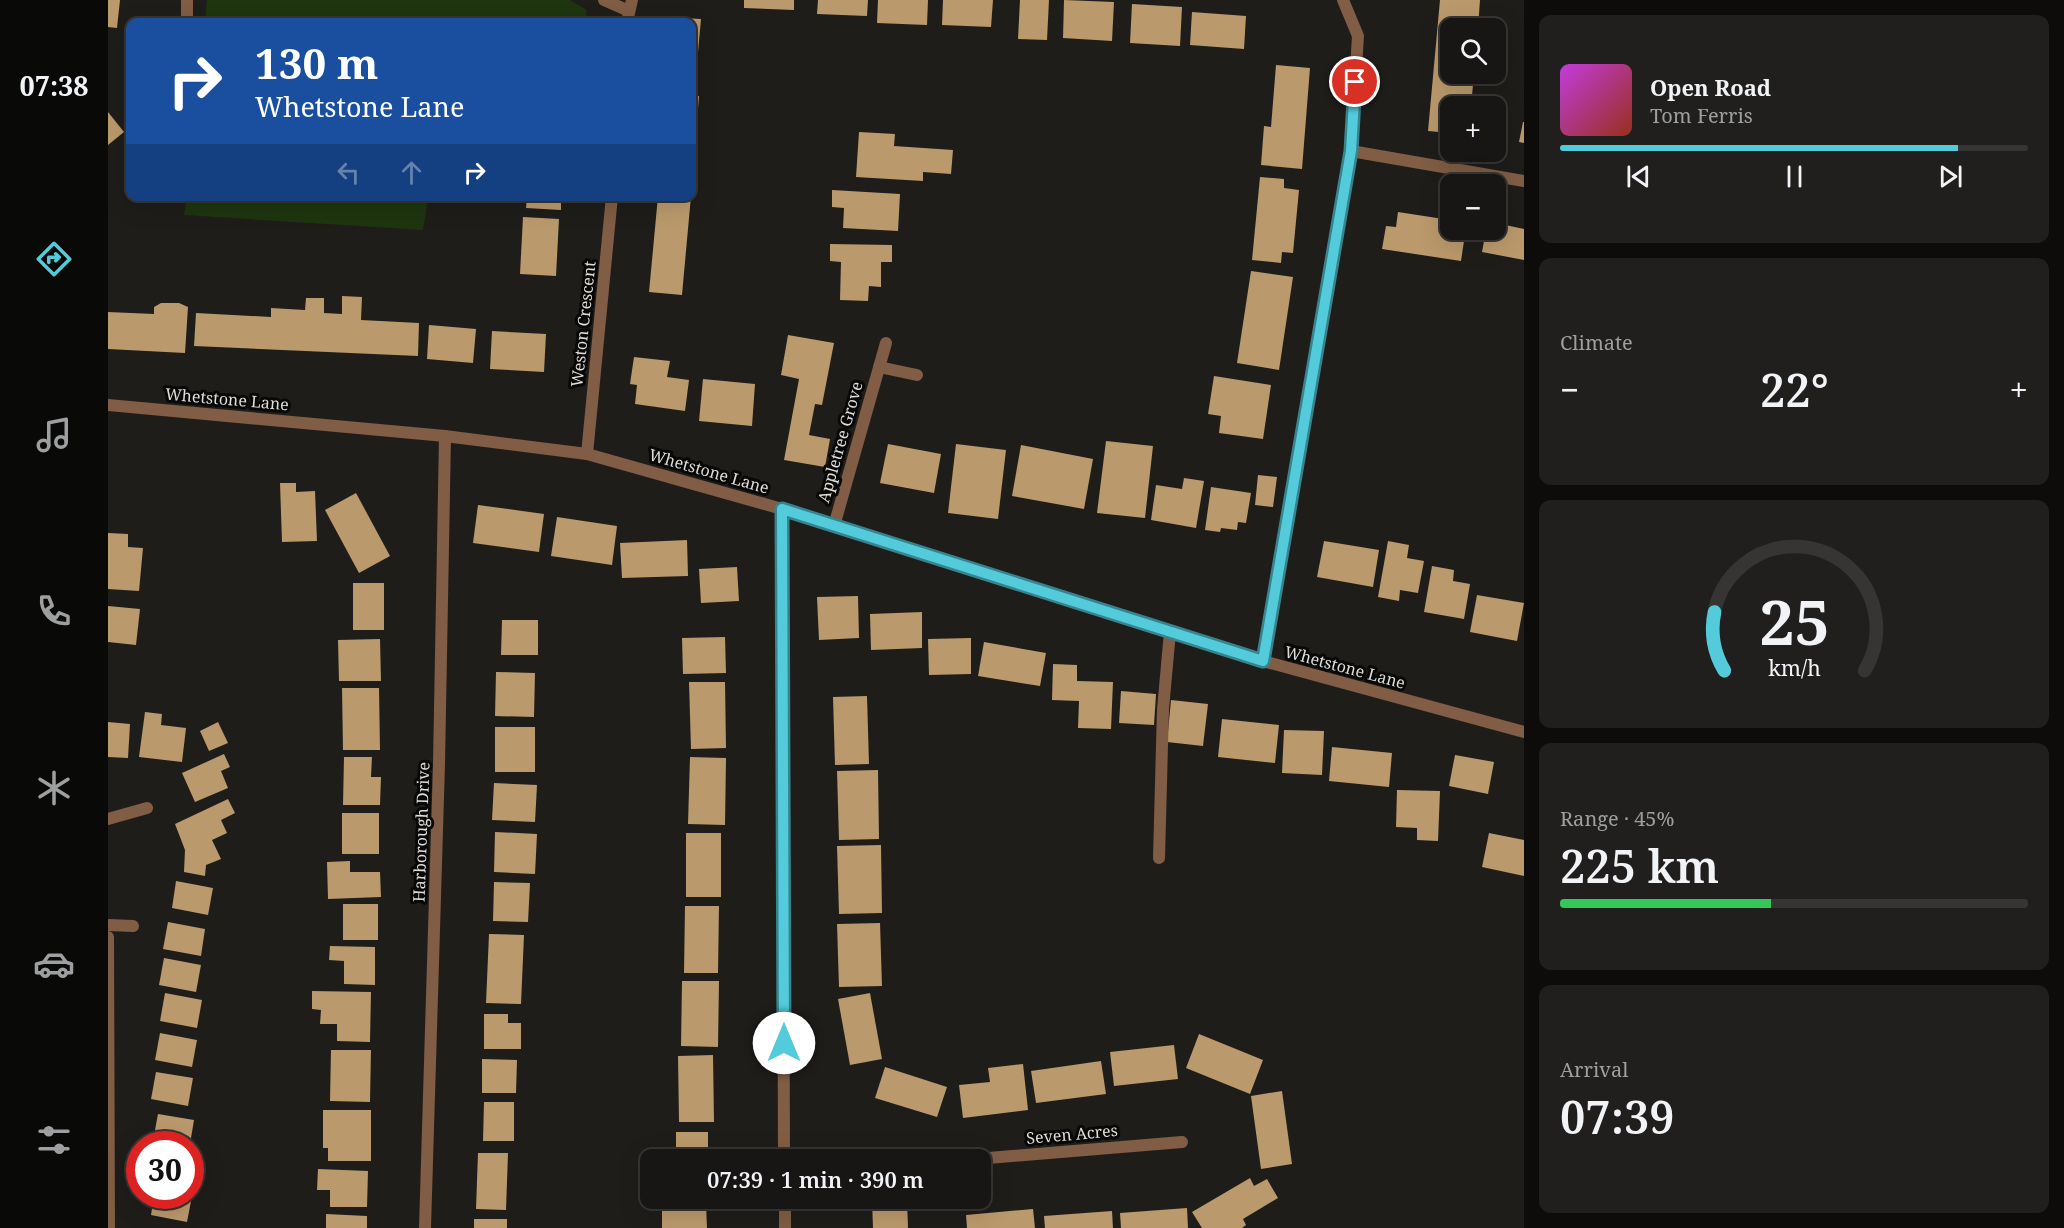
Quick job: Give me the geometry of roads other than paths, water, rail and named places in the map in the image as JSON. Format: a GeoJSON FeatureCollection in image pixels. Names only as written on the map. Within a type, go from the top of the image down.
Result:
{"type":"FeatureCollection","features":[{"type":"Feature","properties":{"kind":"street"},"geometry":{"type":"LineString","coordinates":[[187,18],[188,0]]}},
{"type":"Feature","properties":{"kind":"street"},"geometry":{"type":"LineString","coordinates":[[604,0],[629,11]]}},
{"type":"Feature","properties":{"kind":"street"},"geometry":{"type":"LineString","coordinates":[[1263,661],[1351,151],[1358,36],[1343,0]]}},
{"type":"Feature","properties":{"kind":"street"},"geometry":{"type":"LineString","coordinates":[[1351,151],[1524,181]]}},
{"type":"Feature","properties":{"kind":"street","name":"Weston Crescent"},"geometry":{"type":"LineString","coordinates":[[587,454],[612,201]]}},
{"type":"Feature","properties":{"kind":"street","name":"Appletree Grove"},"geometry":{"type":"LineString","coordinates":[[834,526],[886,343]]}},
{"type":"Feature","properties":{"kind":"street","name":"Appletree Grove"},"geometry":{"type":"LineString","coordinates":[[879,367],[917,375]]}},
{"type":"Feature","properties":{"kind":"street","name":"Whetstone Lane"},"geometry":{"type":"LineString","coordinates":[[108,405],[446,436],[587,454],[782,509],[1263,661],[1524,732]]}},
{"type":"Feature","properties":{"kind":"street","name":"Harborough Drive"},"geometry":{"type":"LineString","coordinates":[[425,1228],[446,436]]}},
{"type":"Feature","properties":{"kind":"street"},"geometry":{"type":"LineString","coordinates":[[782,509],[784,1149]]}},
{"type":"Feature","properties":{"kind":"street"},"geometry":{"type":"LineString","coordinates":[[1159,858],[1163,709],[1170,632]]}},
{"type":"Feature","properties":{"kind":"street"},"geometry":{"type":"LineString","coordinates":[[108,819],[147,807]]}},
{"type":"Feature","properties":{"kind":"street"},"geometry":{"type":"LineString","coordinates":[[108,924],[133,926]]}},
{"type":"Feature","properties":{"kind":"street"},"geometry":{"type":"LineString","coordinates":[[108,937],[109,1228]]}},
{"type":"Feature","properties":{"kind":"street","name":"Seven Acres"},"geometry":{"type":"LineString","coordinates":[[991,1158],[1182,1142]]}},
{"type":"Feature","properties":{"kind":"street"},"geometry":{"type":"LineString","coordinates":[[785,1209],[786,1228]]}}]}
